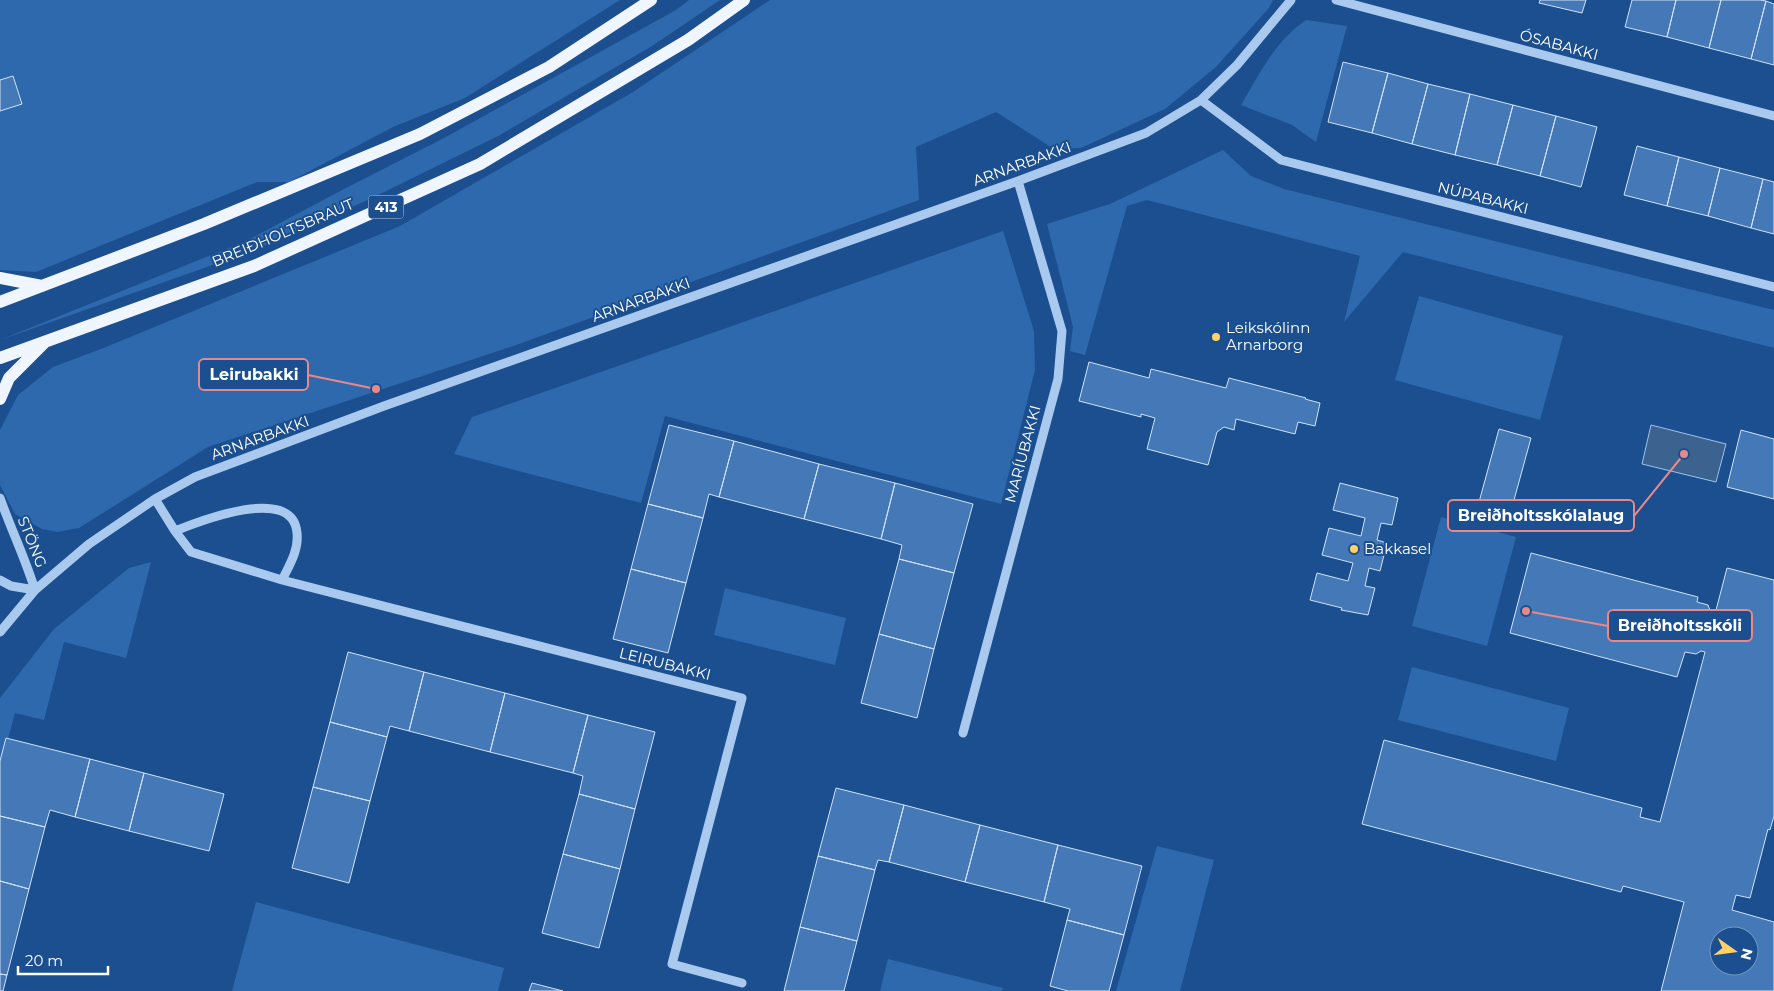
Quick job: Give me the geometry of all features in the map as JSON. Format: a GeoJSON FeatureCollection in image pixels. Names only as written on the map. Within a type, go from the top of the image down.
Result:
{"type":"FeatureCollection","features":[{"type":"Feature","properties":{"kind":"main road"},"geometry":{"type":"LineString","coordinates":[[0,302],[204,224],[420,134],[549,67],[651,0]]}},
{"type":"Feature","properties":{"kind":"main road","name":"BREIÐHOLTSBRAUT"},"geometry":{"type":"LineString","coordinates":[[0,358],[254,266],[480,164],[688,40],[744,0]]}},
{"type":"Feature","properties":{"kind":"main road"},"geometry":{"type":"LineString","coordinates":[[0,278],[42,286]]}},
{"type":"Feature","properties":{"kind":"main road"},"geometry":{"type":"LineString","coordinates":[[0,400],[9,378],[47,340]]}},
{"type":"Feature","properties":{"kind":"street","name":"ARNARBAKKI"},"geometry":{"type":"LineString","coordinates":[[0,632],[35,590],[89,544],[155,499],[195,477],[384,406],[1018,181],[1146,133],[1201,100],[1237,66],[1291,0]]}},
{"type":"Feature","properties":{"kind":"street","name":"ÓSABAKKI"},"geometry":{"type":"LineString","coordinates":[[1336,0],[1774,116]]}},
{"type":"Feature","properties":{"kind":"street","name":"NÚPABAKKI"},"geometry":{"type":"LineString","coordinates":[[1201,100],[1281,160],[1774,287]]}},
{"type":"Feature","properties":{"kind":"street","name":"MARÍUBAKKI"},"geometry":{"type":"LineString","coordinates":[[963,734],[1058,379],[1060,360],[1062,331],[1018,181]]}},
{"type":"Feature","properties":{"kind":"street","name":"STÖNG"},"geometry":{"type":"LineString","coordinates":[[0,498],[25,558],[35,590],[11,586],[0,580]]}},
{"type":"Feature","properties":{"kind":"street","name":"LEIRUBAKKI"},"geometry":{"type":"LineString","coordinates":[[155,499],[191,552],[282,580],[742,698],[672,964],[742,983]]}},
{"type":"Feature","properties":{"kind":"street"},"geometry":{"type":"LineString","coordinates":[[175,531],[201,520],[245,510],[267,508],[282,511],[292,519],[297,533],[295,552],[282,580]]}},
{"type":"Feature","properties":{"kind":"shaded area"},"geometry":{"type":"Polygon","coordinates":[[[0,0],[620,0],[465,98],[393,127],[289,182],[257,182],[36,272],[0,270],[0,0]]]}},
{"type":"Feature","properties":{"kind":"shaded area"},"geometry":{"type":"Polygon","coordinates":[[[689,0],[720,0],[652,46],[500,135],[370,199],[244,254],[0,340],[246,241],[444,138],[676,10],[689,0]]]}},
{"type":"Feature","properties":{"kind":"shaded area"},"geometry":{"type":"Polygon","coordinates":[[[770,0],[1273,0],[1269,8],[1216,67],[1165,109],[1081,148],[1054,149],[996,112],[916,147],[919,200],[516,345],[208,447],[79,528],[57,532],[42,529],[15,514],[0,485],[0,430],[18,395],[53,367],[400,226],[633,92],[770,0]]]}},
{"type":"Feature","properties":{"kind":"shaded area"},"geometry":{"type":"Polygon","coordinates":[[[1306,20],[1347,26],[1316,142],[1292,125],[1241,105],[1269,58],[1285,38],[1306,20]]]}},
{"type":"Feature","properties":{"kind":"shaded area"},"geometry":{"type":"Polygon","coordinates":[[[1223,150],[1251,176],[1284,189],[1774,310],[1774,348],[1403,252],[1344,322],[1360,256],[1147,200],[1127,206],[1085,355],[1070,351],[1073,327],[1047,224],[1110,204],[1223,150]]]}},
{"type":"Feature","properties":{"kind":"shaded area"},"geometry":{"type":"Polygon","coordinates":[[[1003,231],[1034,331],[1035,370],[1001,504],[665,416],[641,503],[454,454],[472,417],[1003,231]]]}},
{"type":"Feature","properties":{"kind":"shaded area"},"geometry":{"type":"Polygon","coordinates":[[[1419,296],[1563,336],[1540,420],[1395,380],[1419,296]]]}},
{"type":"Feature","properties":{"kind":"shaded area"},"geometry":{"type":"Polygon","coordinates":[[[1651,425],[1726,444],[1716,482],[1642,464],[1651,425]]]}},
{"type":"Feature","properties":{"kind":"shaded area"},"geometry":{"type":"Polygon","coordinates":[[[1441,517],[1516,537],[1487,646],[1412,626],[1441,517]]]}},
{"type":"Feature","properties":{"kind":"shaded area"},"geometry":{"type":"Polygon","coordinates":[[[151,562],[126,658],[64,642],[44,720],[15,713],[0,769],[0,698],[54,629],[129,568],[151,562]]]}},
{"type":"Feature","properties":{"kind":"shaded area"},"geometry":{"type":"Polygon","coordinates":[[[725,588],[846,618],[835,665],[714,635],[725,588]]]}},
{"type":"Feature","properties":{"kind":"shaded area"},"geometry":{"type":"Polygon","coordinates":[[[1412,667],[1569,708],[1556,761],[1398,720],[1412,667]]]}},
{"type":"Feature","properties":{"kind":"shaded area"},"geometry":{"type":"Polygon","coordinates":[[[1157,846],[1214,860],[1180,991],[1116,991],[1157,846]]]}},
{"type":"Feature","properties":{"kind":"shaded area"},"geometry":{"type":"Polygon","coordinates":[[[256,902],[504,968],[498,991],[232,991],[256,902]]]}},
{"type":"Feature","properties":{"kind":"shaded area"},"geometry":{"type":"Polygon","coordinates":[[[888,959],[1003,988],[1002,991],[880,991],[888,959]]]}},
{"type":"Feature","properties":{"kind":"building"},"geometry":{"type":"Polygon","coordinates":[[[1540,0],[1586,0],[1582,13],[1539,3],[1540,0]]]}},
{"type":"Feature","properties":{"kind":"building"},"geometry":{"type":"Polygon","coordinates":[[[1632,0],[1676,0],[1667,37],[1625,27],[1632,0]]]}},
{"type":"Feature","properties":{"kind":"building"},"geometry":{"type":"Polygon","coordinates":[[[1676,0],[1721,0],[1709,48],[1667,37],[1676,0]]]}},
{"type":"Feature","properties":{"kind":"building"},"geometry":{"type":"Polygon","coordinates":[[[1721,0],[1766,1],[1751,59],[1709,48],[1721,0]]]}},
{"type":"Feature","properties":{"kind":"building"},"geometry":{"type":"Polygon","coordinates":[[[1766,1],[1774,4],[1774,65],[1751,59],[1766,1]]]}},
{"type":"Feature","properties":{"kind":"building"},"geometry":{"type":"Polygon","coordinates":[[[1343,62],[1388,73],[1372,133],[1328,122],[1343,62]]]}},
{"type":"Feature","properties":{"kind":"building"},"geometry":{"type":"Polygon","coordinates":[[[1388,73],[1428,84],[1412,144],[1372,133],[1388,73]]]}},
{"type":"Feature","properties":{"kind":"building"},"geometry":{"type":"Polygon","coordinates":[[[13,76],[22,104],[0,111],[0,80],[13,76]]]}},
{"type":"Feature","properties":{"kind":"building"},"geometry":{"type":"Polygon","coordinates":[[[1428,84],[1470,94],[1455,155],[1412,144],[1428,84]]]}},
{"type":"Feature","properties":{"kind":"building"},"geometry":{"type":"Polygon","coordinates":[[[1470,94],[1513,105],[1497,165],[1455,155],[1470,94]]]}},
{"type":"Feature","properties":{"kind":"building"},"geometry":{"type":"Polygon","coordinates":[[[1513,105],[1556,116],[1540,176],[1497,165],[1513,105]]]}},
{"type":"Feature","properties":{"kind":"building"},"geometry":{"type":"Polygon","coordinates":[[[1556,116],[1597,127],[1581,187],[1540,176],[1556,116]]]}},
{"type":"Feature","properties":{"kind":"building"},"geometry":{"type":"Polygon","coordinates":[[[1637,146],[1679,157],[1667,206],[1624,195],[1637,146]]]}},
{"type":"Feature","properties":{"kind":"building"},"geometry":{"type":"Polygon","coordinates":[[[1679,157],[1720,168],[1708,216],[1667,206],[1679,157]]]}},
{"type":"Feature","properties":{"kind":"building"},"geometry":{"type":"Polygon","coordinates":[[[1720,168],[1763,179],[1751,228],[1708,216],[1720,168]]]}},
{"type":"Feature","properties":{"kind":"building"},"geometry":{"type":"Polygon","coordinates":[[[1763,179],[1774,182],[1774,234],[1751,228],[1763,179]]]}},
{"type":"Feature","properties":{"kind":"building"},"geometry":{"type":"Polygon","coordinates":[[[1089,362],[1149,378],[1151,369],[1226,388],[1229,378],[1306,398],[1320,403],[1315,426],[1298,422],[1295,434],[1236,419],[1234,430],[1224,427],[1217,432],[1208,465],[1147,449],[1155,418],[1141,414],[1141,417],[1079,401],[1089,362]]]}},
{"type":"Feature","properties":{"kind":"building"},"geometry":{"type":"Polygon","coordinates":[[[669,425],[734,441],[719,497],[709,494],[703,518],[648,504],[669,425]]]}},
{"type":"Feature","properties":{"kind":"building"},"geometry":{"type":"Polygon","coordinates":[[[1499,429],[1531,438],[1508,522],[1476,513],[1499,429]]]}},
{"type":"Feature","properties":{"kind":"building"},"geometry":{"type":"Polygon","coordinates":[[[1741,430],[1774,439],[1774,499],[1727,487],[1741,430]]]}},
{"type":"Feature","properties":{"kind":"building"},"geometry":{"type":"Polygon","coordinates":[[[734,441],[819,464],[804,519],[719,497],[734,441]]]}},
{"type":"Feature","properties":{"kind":"building"},"geometry":{"type":"Polygon","coordinates":[[[819,464],[895,483],[881,539],[804,519],[819,464]]]}},
{"type":"Feature","properties":{"kind":"building"},"geometry":{"type":"Polygon","coordinates":[[[895,483],[973,504],[954,573],[899,559],[902,545],[881,539],[895,483]]]}},
{"type":"Feature","properties":{"kind":"building","name":"Bakkasel"},"geometry":{"type":"Polygon","coordinates":[[[1340,483],[1398,498],[1392,525],[1381,523],[1377,540],[1387,543],[1380,571],[1369,568],[1365,586],[1375,588],[1368,615],[1341,610],[1342,608],[1310,600],[1317,573],[1348,581],[1353,563],[1322,555],[1329,528],[1361,536],[1365,518],[1333,510],[1340,483]]]}},
{"type":"Feature","properties":{"kind":"building"},"geometry":{"type":"Polygon","coordinates":[[[648,504],[703,518],[686,583],[631,569],[648,504]]]}},
{"type":"Feature","properties":{"kind":"building"},"geometry":{"type":"Polygon","coordinates":[[[1531,553],[1698,597],[1697,602],[1708,605],[1711,613],[1715,614],[1727,568],[1774,580],[1774,816],[1770,830],[1768,829],[1750,898],[1736,895],[1732,910],[1774,922],[1774,991],[1661,991],[1684,902],[1623,886],[1621,892],[1362,824],[1384,740],[1642,808],[1640,817],[1660,822],[1705,652],[1701,651],[1696,654],[1685,652],[1677,677],[1510,633],[1531,553]]]}},
{"type":"Feature","properties":{"kind":"building"},"geometry":{"type":"Polygon","coordinates":[[[899,559],[954,573],[934,649],[879,634],[899,559]]]}},
{"type":"Feature","properties":{"kind":"building"},"geometry":{"type":"Polygon","coordinates":[[[631,569],[686,583],[668,653],[613,639],[631,569]]]}},
{"type":"Feature","properties":{"kind":"building"},"geometry":{"type":"Polygon","coordinates":[[[879,634],[934,649],[917,718],[861,703],[879,634]]]}},
{"type":"Feature","properties":{"kind":"building"},"geometry":{"type":"Polygon","coordinates":[[[348,652],[424,672],[409,731],[390,726],[387,737],[330,722],[348,652]]]}},
{"type":"Feature","properties":{"kind":"building"},"geometry":{"type":"Polygon","coordinates":[[[424,672],[505,693],[490,752],[409,731],[424,672]]]}},
{"type":"Feature","properties":{"kind":"building"},"geometry":{"type":"Polygon","coordinates":[[[505,693],[588,715],[573,773],[490,752],[505,693]]]}},
{"type":"Feature","properties":{"kind":"building"},"geometry":{"type":"Polygon","coordinates":[[[588,715],[655,732],[635,809],[579,794],[583,776],[573,773],[588,715]]]}},
{"type":"Feature","properties":{"kind":"building"},"geometry":{"type":"Polygon","coordinates":[[[330,722],[387,737],[370,801],[313,787],[330,722]]]}},
{"type":"Feature","properties":{"kind":"building"},"geometry":{"type":"Polygon","coordinates":[[[6,738],[90,759],[75,817],[50,810],[45,827],[0,816],[0,761],[6,738]]]}},
{"type":"Feature","properties":{"kind":"building"},"geometry":{"type":"Polygon","coordinates":[[[90,759],[144,773],[129,831],[75,817],[90,759]]]}},
{"type":"Feature","properties":{"kind":"building"},"geometry":{"type":"Polygon","coordinates":[[[144,773],[224,794],[209,851],[129,831],[144,773]]]}},
{"type":"Feature","properties":{"kind":"building"},"geometry":{"type":"Polygon","coordinates":[[[313,787],[370,801],[349,883],[292,868],[313,787]]]}},
{"type":"Feature","properties":{"kind":"building"},"geometry":{"type":"Polygon","coordinates":[[[836,788],[904,805],[889,862],[878,860],[875,870],[818,856],[836,788]]]}},
{"type":"Feature","properties":{"kind":"building"},"geometry":{"type":"Polygon","coordinates":[[[579,794],[635,809],[620,869],[563,854],[579,794]]]}},
{"type":"Feature","properties":{"kind":"building"},"geometry":{"type":"Polygon","coordinates":[[[904,805],[980,825],[965,882],[889,862],[904,805]]]}},
{"type":"Feature","properties":{"kind":"building"},"geometry":{"type":"Polygon","coordinates":[[[0,816],[45,827],[29,889],[0,881],[0,816]]]}},
{"type":"Feature","properties":{"kind":"building"},"geometry":{"type":"Polygon","coordinates":[[[980,825],[1058,845],[1044,902],[965,882],[980,825]]]}},
{"type":"Feature","properties":{"kind":"building"},"geometry":{"type":"Polygon","coordinates":[[[1058,845],[1142,866],[1124,935],[1067,920],[1070,909],[1044,902],[1058,845]]]}},
{"type":"Feature","properties":{"kind":"building"},"geometry":{"type":"Polygon","coordinates":[[[563,854],[620,869],[599,948],[542,933],[563,854]]]}},
{"type":"Feature","properties":{"kind":"building"},"geometry":{"type":"Polygon","coordinates":[[[818,856],[875,870],[857,941],[800,927],[818,856]]]}},
{"type":"Feature","properties":{"kind":"building"},"geometry":{"type":"Polygon","coordinates":[[[0,881],[29,889],[7,975],[0,974],[0,881]]]}},
{"type":"Feature","properties":{"kind":"building"},"geometry":{"type":"Polygon","coordinates":[[[1067,920],[1124,935],[1109,991],[1068,991],[1050,986],[1067,920]]]}},
{"type":"Feature","properties":{"kind":"building"},"geometry":{"type":"Polygon","coordinates":[[[800,927],[857,941],[844,991],[784,991],[800,927]]]}},
{"type":"Feature","properties":{"kind":"building"},"geometry":{"type":"Polygon","coordinates":[[[0,974],[7,975],[3,991],[0,991],[0,974]]]}},
{"type":"Feature","properties":{"kind":"building"},"geometry":{"type":"Polygon","coordinates":[[[532,983],[563,991],[529,991],[532,983]]]}},
{"type":"Feature","properties":{"kind":"place","name":"Leikskólinn Arnarborg"},"geometry":{"type":"Point","coordinates":[1216,337]}},
{"type":"Feature","properties":{"kind":"place","name":"Leirubakki"},"geometry":{"type":"Point","coordinates":[376,389]}},
{"type":"Feature","properties":{"kind":"place","name":"Breiðholtsskólalaug"},"geometry":{"type":"Point","coordinates":[1684,454]}},
{"type":"Feature","properties":{"kind":"place","name":"Bakkasel"},"geometry":{"type":"Point","coordinates":[1354,549]}},
{"type":"Feature","properties":{"kind":"place","name":"Breiðholtsskóli"},"geometry":{"type":"Point","coordinates":[1526,611]}}]}
